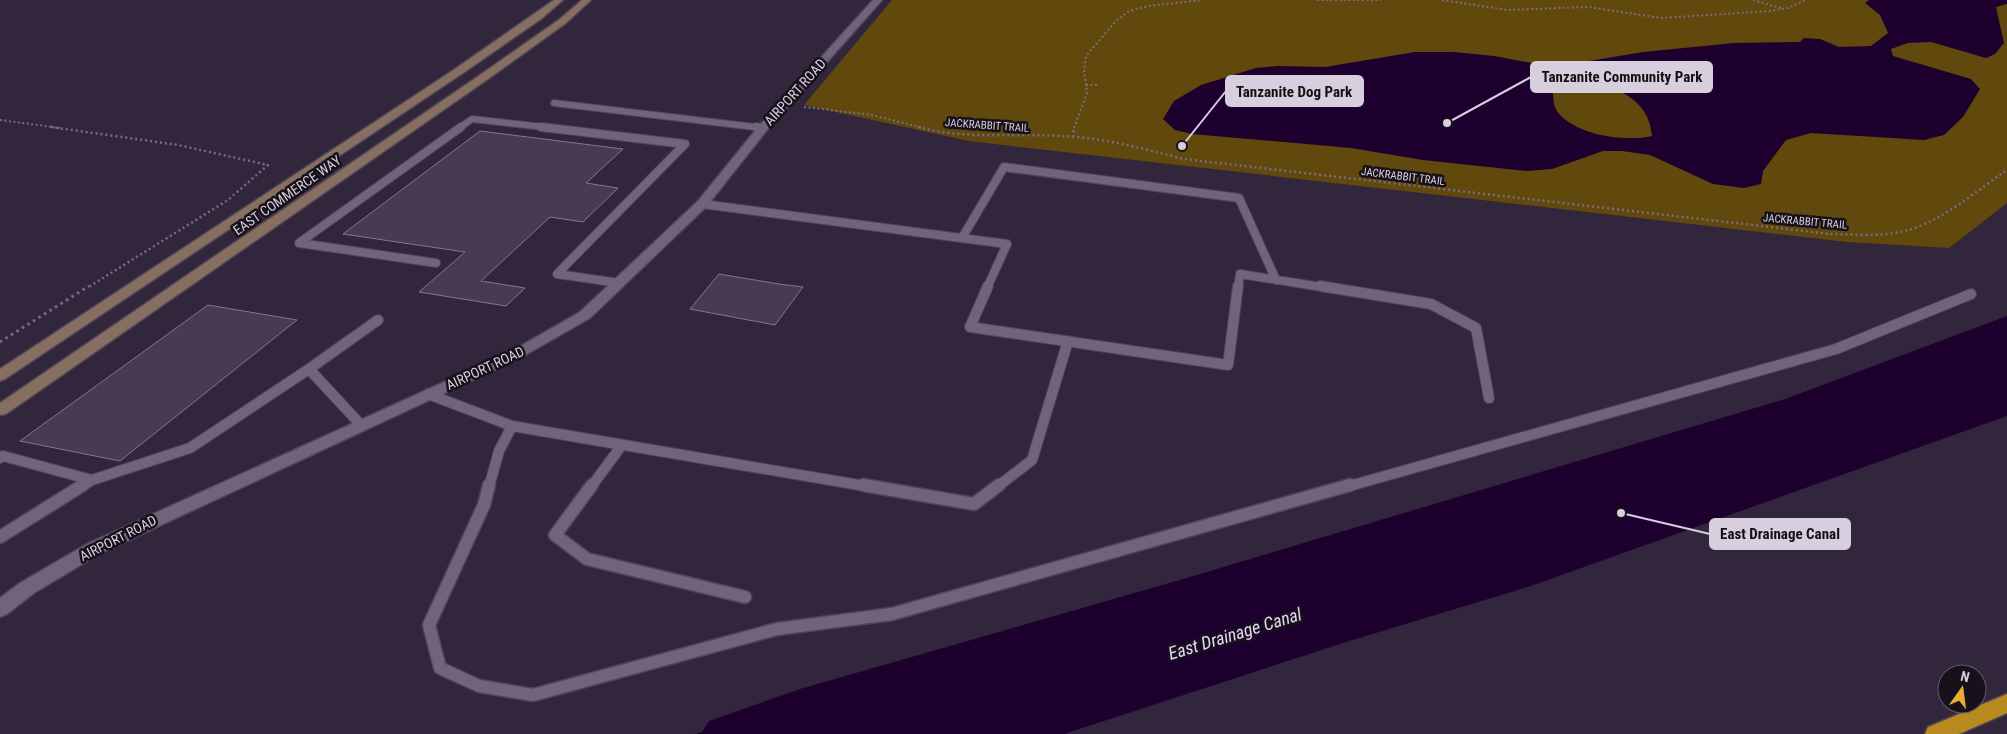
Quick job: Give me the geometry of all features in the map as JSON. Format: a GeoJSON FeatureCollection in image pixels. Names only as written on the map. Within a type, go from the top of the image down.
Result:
{"type":"FeatureCollection","features":[{"type":"Feature","properties":{"kind":"highway"},"geometry":{"type":"LineString","coordinates":[[1936,734],[2007,703]]}},
{"type":"Feature","properties":{"kind":"main road","name":"EAST COMMERCE WAY"},"geometry":{"type":"LineString","coordinates":[[0,376],[459,71],[538,17],[559,0]]}},
{"type":"Feature","properties":{"kind":"main road","name":"EAST COMMERCE WAY"},"geometry":{"type":"LineString","coordinates":[[0,410],[484,78],[563,21],[587,0]]}},
{"type":"Feature","properties":{"kind":"street","name":"AIRPORT ROAD"},"geometry":{"type":"LineString","coordinates":[[0,609],[27,588],[93,549],[428,394],[552,335],[585,315],[702,204],[763,128],[878,0]]}},
{"type":"Feature","properties":{"kind":"lane"},"geometry":{"type":"LineString","coordinates":[[554,103],[763,128]]}},
{"type":"Feature","properties":{"kind":"lane"},"geometry":{"type":"LineString","coordinates":[[436,263],[299,243],[472,119],[685,144],[557,274],[619,283]]}},
{"type":"Feature","properties":{"kind":"lane"},"geometry":{"type":"LineString","coordinates":[[962,238],[1004,167],[1229,196],[1239,198],[1276,280]]}},
{"type":"Feature","properties":{"kind":"lane"},"geometry":{"type":"LineString","coordinates":[[702,204],[1007,244],[970,327],[1228,365],[1240,274],[1431,304],[1476,328],[1490,398]]}},
{"type":"Feature","properties":{"kind":"lane"},"geometry":{"type":"LineString","coordinates":[[512,426],[499,451],[484,505],[446,584],[429,625],[440,668],[479,686],[533,695],[777,629],[902,611],[1836,350],[1971,294]]}},
{"type":"Feature","properties":{"kind":"lane"},"geometry":{"type":"LineString","coordinates":[[0,537],[92,480],[190,448],[378,320]]}},
{"type":"Feature","properties":{"kind":"lane"},"geometry":{"type":"LineString","coordinates":[[428,394],[512,426],[974,504],[1032,460],[1068,341]]}},
{"type":"Feature","properties":{"kind":"lane"},"geometry":{"type":"LineString","coordinates":[[309,368],[360,425]]}},
{"type":"Feature","properties":{"kind":"lane"},"geometry":{"type":"LineString","coordinates":[[622,445],[555,535],[587,560],[745,596]]}},
{"type":"Feature","properties":{"kind":"lane"},"geometry":{"type":"LineString","coordinates":[[0,458],[3,456],[92,480]]}},
{"type":"Feature","properties":{"kind":"path"},"geometry":{"type":"LineString","coordinates":[[1073,137],[1074,123],[1087,93],[1084,71],[1086,56],[1122,16],[1129,11],[1149,6],[1203,0]]}},
{"type":"Feature","properties":{"kind":"path"},"geometry":{"type":"LineString","coordinates":[[1317,0],[1381,0]]}},
{"type":"Feature","properties":{"kind":"path"},"geometry":{"type":"LineString","coordinates":[[1442,0],[1507,10],[1588,7],[1661,18],[1785,9],[1803,3],[1806,0]]}},
{"type":"Feature","properties":{"kind":"path"},"geometry":{"type":"LineString","coordinates":[[1753,0],[1785,9]]}},
{"type":"Feature","properties":{"kind":"path"},"geometry":{"type":"LineString","coordinates":[[1758,2],[1765,0]]}},
{"type":"Feature","properties":{"kind":"path"},"geometry":{"type":"LineString","coordinates":[[1086,85],[1099,85]]}},
{"type":"Feature","properties":{"kind":"path","name":"JACKRABBIT TRAIL"},"geometry":{"type":"LineString","coordinates":[[784,105],[872,116],[925,129],[1015,138],[1073,137],[1106,140],[1184,160],[1830,234],[1904,232],[1936,216],[2007,170]]}},
{"type":"Feature","properties":{"kind":"path"},"geometry":{"type":"LineString","coordinates":[[0,120],[178,145],[268,165],[228,200],[0,342]]}},
{"type":"Feature","properties":{"kind":"shaded area"},"geometry":{"type":"Polygon","coordinates":[[[892,0],[2007,0],[2007,203],[1949,248],[1847,242],[969,141],[804,105],[892,0]]]}},
{"type":"Feature","properties":{"kind":"water"},"geometry":{"type":"Polygon","coordinates":[[[1869,0],[2007,0],[2007,4],[1996,7],[2004,43],[1995,54],[1986,58],[1931,42],[1908,43],[1891,49],[1893,56],[1971,79],[1980,89],[1963,117],[1944,135],[1924,140],[1811,133],[1786,140],[1763,171],[1761,184],[1744,188],[1713,184],[1650,155],[1622,151],[1603,151],[1552,169],[1527,171],[1423,160],[1351,148],[1192,134],[1175,130],[1163,119],[1174,101],[1201,85],[1256,68],[1277,66],[1325,67],[1415,52],[1454,52],[1494,56],[1553,67],[1643,52],[1734,43],[1800,42],[1804,38],[1820,39],[1839,47],[1871,46],[1888,33],[1880,15],[1865,3],[1869,0]],[[1587,82],[1566,84],[1553,89],[1554,103],[1560,115],[1579,128],[1604,136],[1641,138],[1652,136],[1650,124],[1639,104],[1621,92],[1587,82]]]}},
{"type":"Feature","properties":{"kind":"water"},"geometry":{"type":"Polygon","coordinates":[[[2007,316],[2007,416],[1528,587],[1343,643],[1064,734],[695,734],[702,732],[709,721],[800,689],[1190,577],[1785,399],[2007,316]]]}},
{"type":"Feature","properties":{"kind":"building"},"geometry":{"type":"Polygon","coordinates":[[[480,131],[623,149],[586,183],[618,188],[583,222],[550,217],[481,281],[525,288],[506,306],[419,292],[465,252],[343,234],[480,131]]]}},
{"type":"Feature","properties":{"kind":"building"},"geometry":{"type":"Polygon","coordinates":[[[719,274],[803,287],[775,325],[690,309],[719,274]]]}},
{"type":"Feature","properties":{"kind":"building"},"geometry":{"type":"Polygon","coordinates":[[[208,305],[297,320],[120,461],[20,441],[208,305]]]}},
{"type":"Feature","properties":{"kind":"place","name":"Tanzanite Community Park"},"geometry":{"type":"Point","coordinates":[1447,123]}},
{"type":"Feature","properties":{"kind":"place","name":"Tanzanite Dog Park"},"geometry":{"type":"Point","coordinates":[1182,146]}},
{"type":"Feature","properties":{"kind":"place","name":"East Drainage Canal"},"geometry":{"type":"Point","coordinates":[1621,513]}}]}
